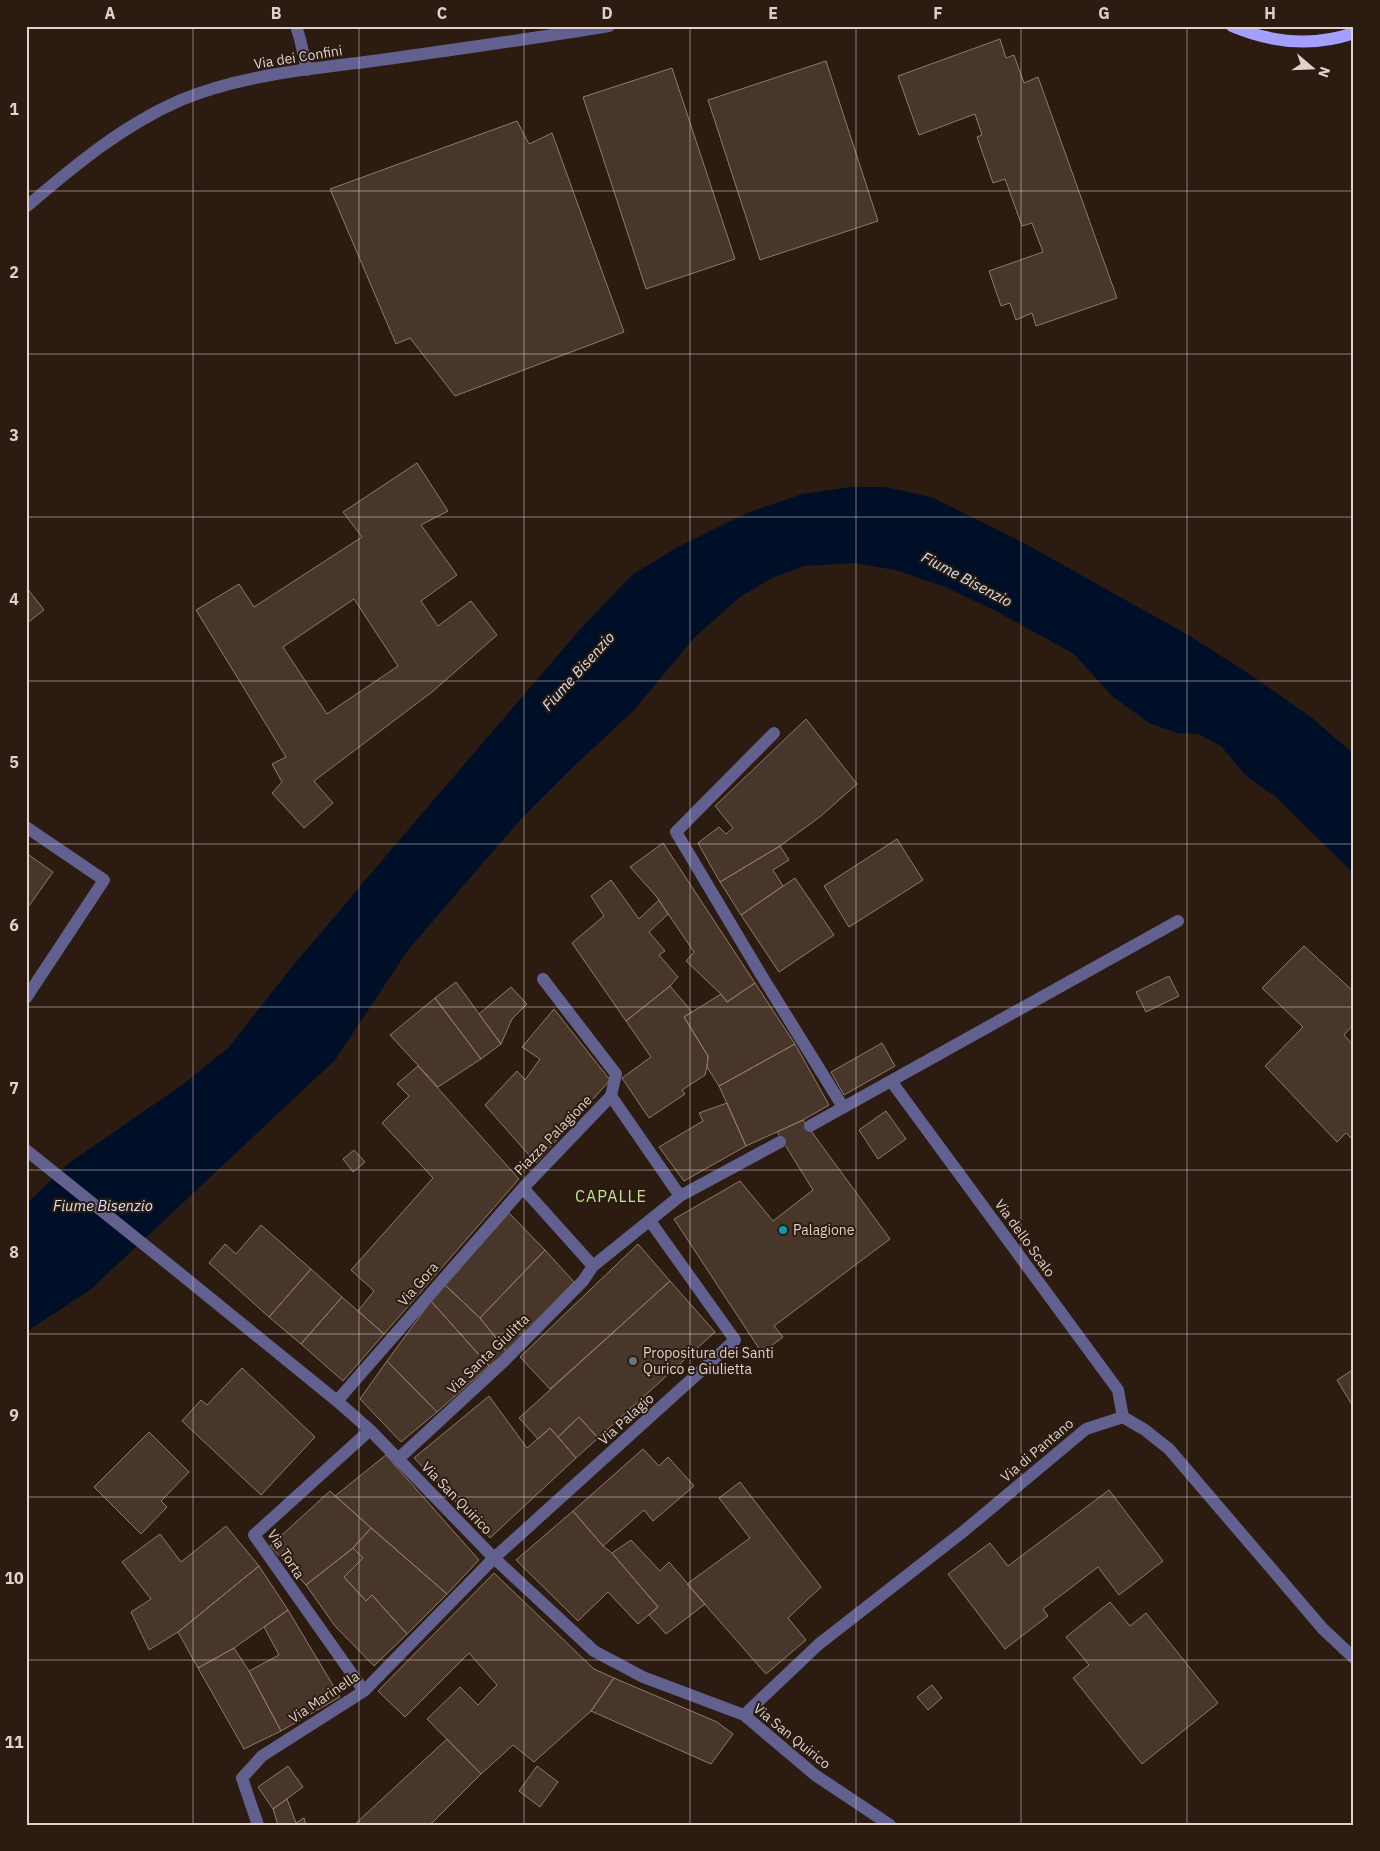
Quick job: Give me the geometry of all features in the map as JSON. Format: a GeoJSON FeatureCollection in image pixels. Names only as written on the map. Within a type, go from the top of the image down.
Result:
{"type":"FeatureCollection","features":[{"type":"Feature","properties":{"kind":"main road"},"geometry":{"type":"LineString","coordinates":[[1232,26],[1269,39],[1308,42],[1342,37],[1354,33]]}},
{"type":"Feature","properties":{"kind":"street"},"geometry":{"type":"LineString","coordinates":[[296,26],[307,70]]}},
{"type":"Feature","properties":{"kind":"street","name":"Via dei Confini"},"geometry":{"type":"LineString","coordinates":[[26,207],[66,172],[136,122],[203,92],[256,79],[307,70],[505,43],[610,26]]}},
{"type":"Feature","properties":{"kind":"street"},"geometry":{"type":"LineString","coordinates":[[774,733],[676,832],[843,1108]]}},
{"type":"Feature","properties":{"kind":"street"},"geometry":{"type":"LineString","coordinates":[[26,827],[104,880],[26,998]]}},
{"type":"Feature","properties":{"kind":"street"},"geometry":{"type":"LineString","coordinates":[[810,1126],[1178,921]]}},
{"type":"Feature","properties":{"kind":"street","name":"Piazza Palagione"},"geometry":{"type":"LineString","coordinates":[[543,979],[616,1074],[611,1096],[523,1188],[593,1266]]}},
{"type":"Feature","properties":{"kind":"street","name":"Via dello Scalo"},"geometry":{"type":"LineString","coordinates":[[891,1081],[1118,1390],[1123,1417]]}},
{"type":"Feature","properties":{"kind":"street","name":"Piazza Palagione"},"geometry":{"type":"LineString","coordinates":[[611,1096],[680,1196]]}},
{"type":"Feature","properties":{"kind":"street"},"geometry":{"type":"LineString","coordinates":[[593,1266],[680,1196],[780,1142]]}},
{"type":"Feature","properties":{"kind":"street","name":"Via San Quirico"},"geometry":{"type":"LineString","coordinates":[[26,1150],[370,1430],[494,1558],[594,1651],[643,1677],[744,1715],[815,1775],[890,1825]]}},
{"type":"Feature","properties":{"kind":"street","name":"Via Gora"},"geometry":{"type":"LineString","coordinates":[[336,1401],[523,1188]]}},
{"type":"Feature","properties":{"kind":"street","name":"Via Palagio"},"geometry":{"type":"LineString","coordinates":[[494,1558],[735,1340],[650,1221]]}},
{"type":"Feature","properties":{"kind":"street","name":"Via Santa Giulitta"},"geometry":{"type":"LineString","coordinates":[[398,1459],[502,1363],[583,1281],[593,1266]]}},
{"type":"Feature","properties":{"kind":"street"},"geometry":{"type":"LineString","coordinates":[[1123,1417],[1146,1430],[1169,1449],[1323,1629],[1354,1658]]}},
{"type":"Feature","properties":{"kind":"street","name":"Via di Pantano"},"geometry":{"type":"LineString","coordinates":[[744,1715],[819,1644],[964,1531],[1086,1429],[1123,1417]]}},
{"type":"Feature","properties":{"kind":"street","name":"Via Torta"},"geometry":{"type":"LineString","coordinates":[[364,1691],[254,1535],[370,1430]]}},
{"type":"Feature","properties":{"kind":"street","name":"Via Marinella"},"geometry":{"type":"LineString","coordinates":[[258,1825],[242,1778],[262,1756],[364,1691],[494,1558]]}},
{"type":"Feature","properties":{"kind":"water","name":"Fiume Bisenzio"},"geometry":{"type":"Polygon","coordinates":[[[851,487],[885,487],[931,497],[1022,542],[1188,635],[1251,675],[1312,718],[1354,754],[1354,874],[1277,798],[1245,775],[1221,746],[1198,734],[1177,733],[1149,723],[1112,696],[1074,654],[996,611],[945,587],[896,570],[854,563],[804,566],[772,578],[740,597],[694,638],[634,710],[521,819],[408,950],[335,1060],[90,1290],[26,1332],[26,1204],[69,1163],[182,1085],[228,1048],[291,968],[413,824],[583,626],[632,575],[676,548],[747,513],[802,494],[851,487]]]}},
{"type":"Feature","properties":{"kind":"building"},"geometry":{"type":"Polygon","coordinates":[[[1000,39],[1006,58],[1014,55],[1024,83],[1038,77],[1117,298],[1036,326],[1032,313],[1016,320],[1010,303],[1001,306],[989,271],[1043,252],[1032,223],[1022,226],[1005,179],[993,183],[977,137],[982,135],[975,114],[919,135],[898,76],[1000,39]]]}},
{"type":"Feature","properties":{"kind":"building"},"geometry":{"type":"Polygon","coordinates":[[[826,61],[878,221],[760,260],[708,100],[826,61]]]}},
{"type":"Feature","properties":{"kind":"building"},"geometry":{"type":"Polygon","coordinates":[[[672,68],[735,259],[646,289],[583,97],[672,68]]]}},
{"type":"Feature","properties":{"kind":"building"},"geometry":{"type":"Polygon","coordinates":[[[517,121],[529,144],[552,133],[624,332],[455,396],[410,338],[396,344],[330,189],[517,121]]]}},
{"type":"Feature","properties":{"kind":"building"},"geometry":{"type":"Polygon","coordinates":[[[417,463],[448,511],[421,525],[457,575],[421,601],[438,626],[471,601],[497,635],[432,692],[314,781],[333,803],[304,828],[272,793],[282,782],[272,764],[286,757],[196,610],[239,584],[254,607],[362,537],[343,512],[417,463]],[[354,599],[283,647],[327,714],[398,666],[354,599]]]}},
{"type":"Feature","properties":{"kind":"building"},"geometry":{"type":"Polygon","coordinates":[[[26,587],[44,610],[26,624],[26,587]]]}},
{"type":"Feature","properties":{"kind":"building"},"geometry":{"type":"Polygon","coordinates":[[[806,719],[857,784],[821,816],[780,846],[720,882],[698,843],[719,827],[726,834],[733,828],[715,806],[806,719]]]}},
{"type":"Feature","properties":{"kind":"building"},"geometry":{"type":"Polygon","coordinates":[[[897,839],[923,880],[849,927],[824,886],[897,839]]]}},
{"type":"Feature","properties":{"kind":"building"},"geometry":{"type":"Polygon","coordinates":[[[663,843],[755,983],[727,1002],[686,961],[694,952],[656,896],[630,867],[663,843]]]}},
{"type":"Feature","properties":{"kind":"building"},"geometry":{"type":"Polygon","coordinates":[[[780,846],[789,860],[773,870],[783,886],[741,915],[720,882],[780,846]]]}},
{"type":"Feature","properties":{"kind":"building"},"geometry":{"type":"Polygon","coordinates":[[[26,853],[53,872],[26,910],[26,853]]]}},
{"type":"Feature","properties":{"kind":"building"},"geometry":{"type":"Polygon","coordinates":[[[795,878],[834,935],[779,972],[741,915],[795,878]]]}},
{"type":"Feature","properties":{"kind":"building"},"geometry":{"type":"Polygon","coordinates":[[[611,880],[639,919],[659,900],[668,914],[649,932],[665,951],[659,955],[678,977],[670,986],[626,1021],[572,943],[604,916],[591,896],[611,880]]]}},
{"type":"Feature","properties":{"kind":"building"},"geometry":{"type":"Polygon","coordinates":[[[1304,946],[1354,992],[1354,1024],[1344,1035],[1354,1046],[1354,1141],[1346,1133],[1337,1142],[1265,1066],[1303,1027],[1262,988],[1304,946]]]}},
{"type":"Feature","properties":{"kind":"building"},"geometry":{"type":"Polygon","coordinates":[[[1169,976],[1179,996],[1146,1012],[1136,992],[1169,976]]]}},
{"type":"Feature","properties":{"kind":"building"},"geometry":{"type":"Polygon","coordinates":[[[456,982],[501,1044],[481,1059],[435,998],[456,982]]]}},
{"type":"Feature","properties":{"kind":"building"},"geometry":{"type":"Polygon","coordinates":[[[755,983],[795,1044],[719,1086],[707,1067],[708,1056],[684,1017],[721,994],[727,1002],[755,983]]]}},
{"type":"Feature","properties":{"kind":"building"},"geometry":{"type":"Polygon","coordinates":[[[670,986],[692,1012],[684,1017],[708,1056],[707,1067],[705,1075],[682,1090],[685,1094],[649,1118],[622,1078],[651,1057],[626,1021],[670,986]]]}},
{"type":"Feature","properties":{"kind":"building"},"geometry":{"type":"Polygon","coordinates":[[[511,987],[527,1004],[512,1019],[501,1044],[479,1014],[511,987]]]}},
{"type":"Feature","properties":{"kind":"building"},"geometry":{"type":"Polygon","coordinates":[[[435,998],[481,1059],[438,1087],[390,1035],[435,998]]]}},
{"type":"Feature","properties":{"kind":"building"},"geometry":{"type":"Polygon","coordinates":[[[554,1009],[610,1080],[536,1163],[485,1105],[517,1071],[525,1080],[540,1059],[522,1047],[554,1009]]]}},
{"type":"Feature","properties":{"kind":"building"},"geometry":{"type":"Polygon","coordinates":[[[882,1043],[895,1066],[844,1095],[831,1072],[882,1043]]]}},
{"type":"Feature","properties":{"kind":"building"},"geometry":{"type":"Polygon","coordinates":[[[795,1044],[829,1105],[803,1120],[746,1146],[719,1086],[795,1044]]]}},
{"type":"Feature","properties":{"kind":"building"},"geometry":{"type":"Polygon","coordinates":[[[418,1066],[519,1179],[384,1334],[358,1311],[374,1291],[351,1270],[433,1178],[382,1123],[409,1096],[397,1084],[418,1066]]]}},
{"type":"Feature","properties":{"kind":"building"},"geometry":{"type":"Polygon","coordinates":[[[727,1103],[746,1146],[684,1181],[659,1147],[703,1121],[699,1113],[727,1103]]]}},
{"type":"Feature","properties":{"kind":"building"},"geometry":{"type":"Polygon","coordinates":[[[886,1111],[906,1139],[878,1159],[859,1130],[886,1111]]]}},
{"type":"Feature","properties":{"kind":"building","name":"Palagione"},"geometry":{"type":"Polygon","coordinates":[[[803,1120],[890,1239],[774,1326],[783,1337],[762,1353],[674,1219],[740,1181],[773,1221],[813,1190],[777,1132],[803,1120]]]}},
{"type":"Feature","properties":{"kind":"building"},"geometry":{"type":"Polygon","coordinates":[[[354,1150],[365,1162],[353,1172],[343,1159],[354,1150]]]}},
{"type":"Feature","properties":{"kind":"building"},"geometry":{"type":"Polygon","coordinates":[[[509,1213],[545,1250],[480,1318],[445,1285],[509,1213]]]}},
{"type":"Feature","properties":{"kind":"building"},"geometry":{"type":"Polygon","coordinates":[[[261,1225],[311,1269],[269,1317],[209,1263],[225,1244],[236,1254],[261,1225]]]}},
{"type":"Feature","properties":{"kind":"building"},"geometry":{"type":"Polygon","coordinates":[[[638,1244],[670,1281],[550,1389],[520,1357],[638,1244]]]}},
{"type":"Feature","properties":{"kind":"building"},"geometry":{"type":"Polygon","coordinates":[[[545,1250],[574,1282],[507,1352],[480,1318],[545,1250]]]}},
{"type":"Feature","properties":{"kind":"building"},"geometry":{"type":"Polygon","coordinates":[[[311,1269],[342,1297],[301,1344],[269,1317],[311,1269]]]}},
{"type":"Feature","properties":{"kind":"building","name":"Propositura dei Santi Qurico e Giulietta"},"geometry":{"type":"Polygon","coordinates":[[[670,1281],[715,1332],[598,1438],[579,1417],[558,1437],[550,1428],[538,1439],[519,1418],[670,1281]]]}},
{"type":"Feature","properties":{"kind":"building"},"geometry":{"type":"Polygon","coordinates":[[[445,1285],[480,1318],[507,1352],[489,1366],[431,1301],[445,1285]]]}},
{"type":"Feature","properties":{"kind":"building"},"geometry":{"type":"Polygon","coordinates":[[[342,1297],[384,1334],[343,1381],[301,1344],[342,1297]]]}},
{"type":"Feature","properties":{"kind":"building"},"geometry":{"type":"Polygon","coordinates":[[[431,1301],[489,1366],[437,1412],[387,1361],[431,1301]]]}},
{"type":"Feature","properties":{"kind":"building"},"geometry":{"type":"Polygon","coordinates":[[[387,1361],[437,1412],[401,1442],[360,1399],[387,1361]]]}},
{"type":"Feature","properties":{"kind":"building"},"geometry":{"type":"Polygon","coordinates":[[[242,1368],[315,1437],[261,1495],[182,1421],[201,1400],[207,1405],[242,1368]]]}},
{"type":"Feature","properties":{"kind":"building"},"geometry":{"type":"Polygon","coordinates":[[[1354,1369],[1354,1408],[1337,1380],[1354,1369]]]}},
{"type":"Feature","properties":{"kind":"building"},"geometry":{"type":"Polygon","coordinates":[[[489,1396],[527,1448],[550,1428],[576,1458],[490,1538],[414,1458],[489,1396]]]}},
{"type":"Feature","properties":{"kind":"building"},"geometry":{"type":"Polygon","coordinates":[[[579,1417],[598,1438],[576,1458],[558,1437],[579,1417]]]}},
{"type":"Feature","properties":{"kind":"building"},"geometry":{"type":"Polygon","coordinates":[[[149,1432],[189,1472],[161,1501],[167,1507],[141,1534],[94,1487],[149,1432]]]}},
{"type":"Feature","properties":{"kind":"building"},"geometry":{"type":"Polygon","coordinates":[[[643,1449],[659,1466],[668,1457],[694,1486],[653,1521],[644,1510],[603,1546],[573,1511],[643,1449]]]}},
{"type":"Feature","properties":{"kind":"building"},"geometry":{"type":"Polygon","coordinates":[[[386,1455],[479,1560],[447,1594],[335,1496],[386,1455]]]}},
{"type":"Feature","properties":{"kind":"building"},"geometry":{"type":"Polygon","coordinates":[[[740,1482],[821,1587],[788,1618],[806,1640],[766,1674],[687,1584],[750,1538],[719,1498],[740,1482]]]}},
{"type":"Feature","properties":{"kind":"building"},"geometry":{"type":"Polygon","coordinates":[[[1109,1490],[1163,1561],[1119,1595],[1098,1567],[1043,1609],[1048,1616],[1005,1649],[948,1574],[990,1543],[1008,1566],[1109,1490]]]}},
{"type":"Feature","properties":{"kind":"building"},"geometry":{"type":"Polygon","coordinates":[[[330,1491],[371,1528],[353,1548],[306,1585],[270,1546],[330,1491]]]}},
{"type":"Feature","properties":{"kind":"building"},"geometry":{"type":"Polygon","coordinates":[[[573,1511],[658,1607],[638,1624],[608,1592],[578,1621],[516,1560],[573,1511]]]}},
{"type":"Feature","properties":{"kind":"building"},"geometry":{"type":"Polygon","coordinates":[[[226,1526],[259,1566],[178,1632],[149,1650],[131,1612],[151,1599],[122,1562],[160,1534],[181,1562],[226,1526]]]}},
{"type":"Feature","properties":{"kind":"building"},"geometry":{"type":"Polygon","coordinates":[[[371,1528],[447,1594],[407,1634],[372,1595],[366,1601],[344,1577],[363,1558],[353,1548],[371,1528]]]}},
{"type":"Feature","properties":{"kind":"building"},"geometry":{"type":"Polygon","coordinates":[[[631,1540],[660,1571],[669,1562],[705,1604],[666,1634],[649,1615],[658,1607],[612,1553],[631,1540]]]}},
{"type":"Feature","properties":{"kind":"building"},"geometry":{"type":"Polygon","coordinates":[[[353,1548],[363,1558],[344,1577],[366,1601],[372,1595],[407,1634],[374,1666],[335,1626],[306,1585],[353,1548]]]}},
{"type":"Feature","properties":{"kind":"building"},"geometry":{"type":"Polygon","coordinates":[[[259,1566],[288,1610],[234,1648],[198,1668],[178,1632],[259,1566]]]}},
{"type":"Feature","properties":{"kind":"building"},"geometry":{"type":"Polygon","coordinates":[[[494,1573],[594,1669],[614,1678],[591,1711],[534,1762],[513,1745],[481,1774],[427,1719],[460,1687],[478,1705],[497,1685],[469,1653],[405,1717],[378,1691],[494,1573]]]}},
{"type":"Feature","properties":{"kind":"building"},"geometry":{"type":"Polygon","coordinates":[[[1110,1602],[1130,1626],[1146,1613],[1218,1703],[1142,1764],[1073,1678],[1089,1665],[1066,1637],[1110,1602]]]}},
{"type":"Feature","properties":{"kind":"building"},"geometry":{"type":"Polygon","coordinates":[[[288,1610],[340,1697],[281,1731],[249,1671],[279,1655],[264,1627],[288,1610]]]}},
{"type":"Feature","properties":{"kind":"building"},"geometry":{"type":"Polygon","coordinates":[[[234,1648],[249,1671],[281,1731],[244,1749],[198,1668],[234,1648]]]}},
{"type":"Feature","properties":{"kind":"building"},"geometry":{"type":"Polygon","coordinates":[[[614,1678],[717,1722],[733,1734],[711,1764],[591,1711],[614,1678]]]}},
{"type":"Feature","properties":{"kind":"building"},"geometry":{"type":"Polygon","coordinates":[[[932,1685],[942,1698],[928,1710],[917,1697],[932,1685]]]}},
{"type":"Feature","properties":{"kind":"building"},"geometry":{"type":"Polygon","coordinates":[[[447,1739],[481,1774],[433,1822],[428,1825],[354,1825],[447,1739]]]}},
{"type":"Feature","properties":{"kind":"building"},"geometry":{"type":"Polygon","coordinates":[[[288,1766],[303,1787],[273,1809],[258,1787],[288,1766]]]}},
{"type":"Feature","properties":{"kind":"building"},"geometry":{"type":"Polygon","coordinates":[[[537,1766],[558,1782],[540,1807],[519,1791],[537,1766]]]}},
{"type":"Feature","properties":{"kind":"building"},"geometry":{"type":"Polygon","coordinates":[[[287,1799],[296,1823],[304,1818],[306,1825],[278,1825],[273,1809],[287,1799]]]}},
{"type":"Feature","properties":{"kind":"tunnel"},"geometry":{"type":"LineString","coordinates":[[780,1142],[810,1126]]}},
{"type":"Feature","properties":{"kind":"place","name":"Palagione"},"geometry":{"type":"Point","coordinates":[783,1230]}},
{"type":"Feature","properties":{"kind":"place","name":"Propositura dei Santi Qurico e Giulietta"},"geometry":{"type":"Point","coordinates":[633,1361]}},
{"type":"Feature","properties":{"kind":"district","name":"CAPALLE"},"geometry":{"type":"Point","coordinates":[611,1196]}}]}
